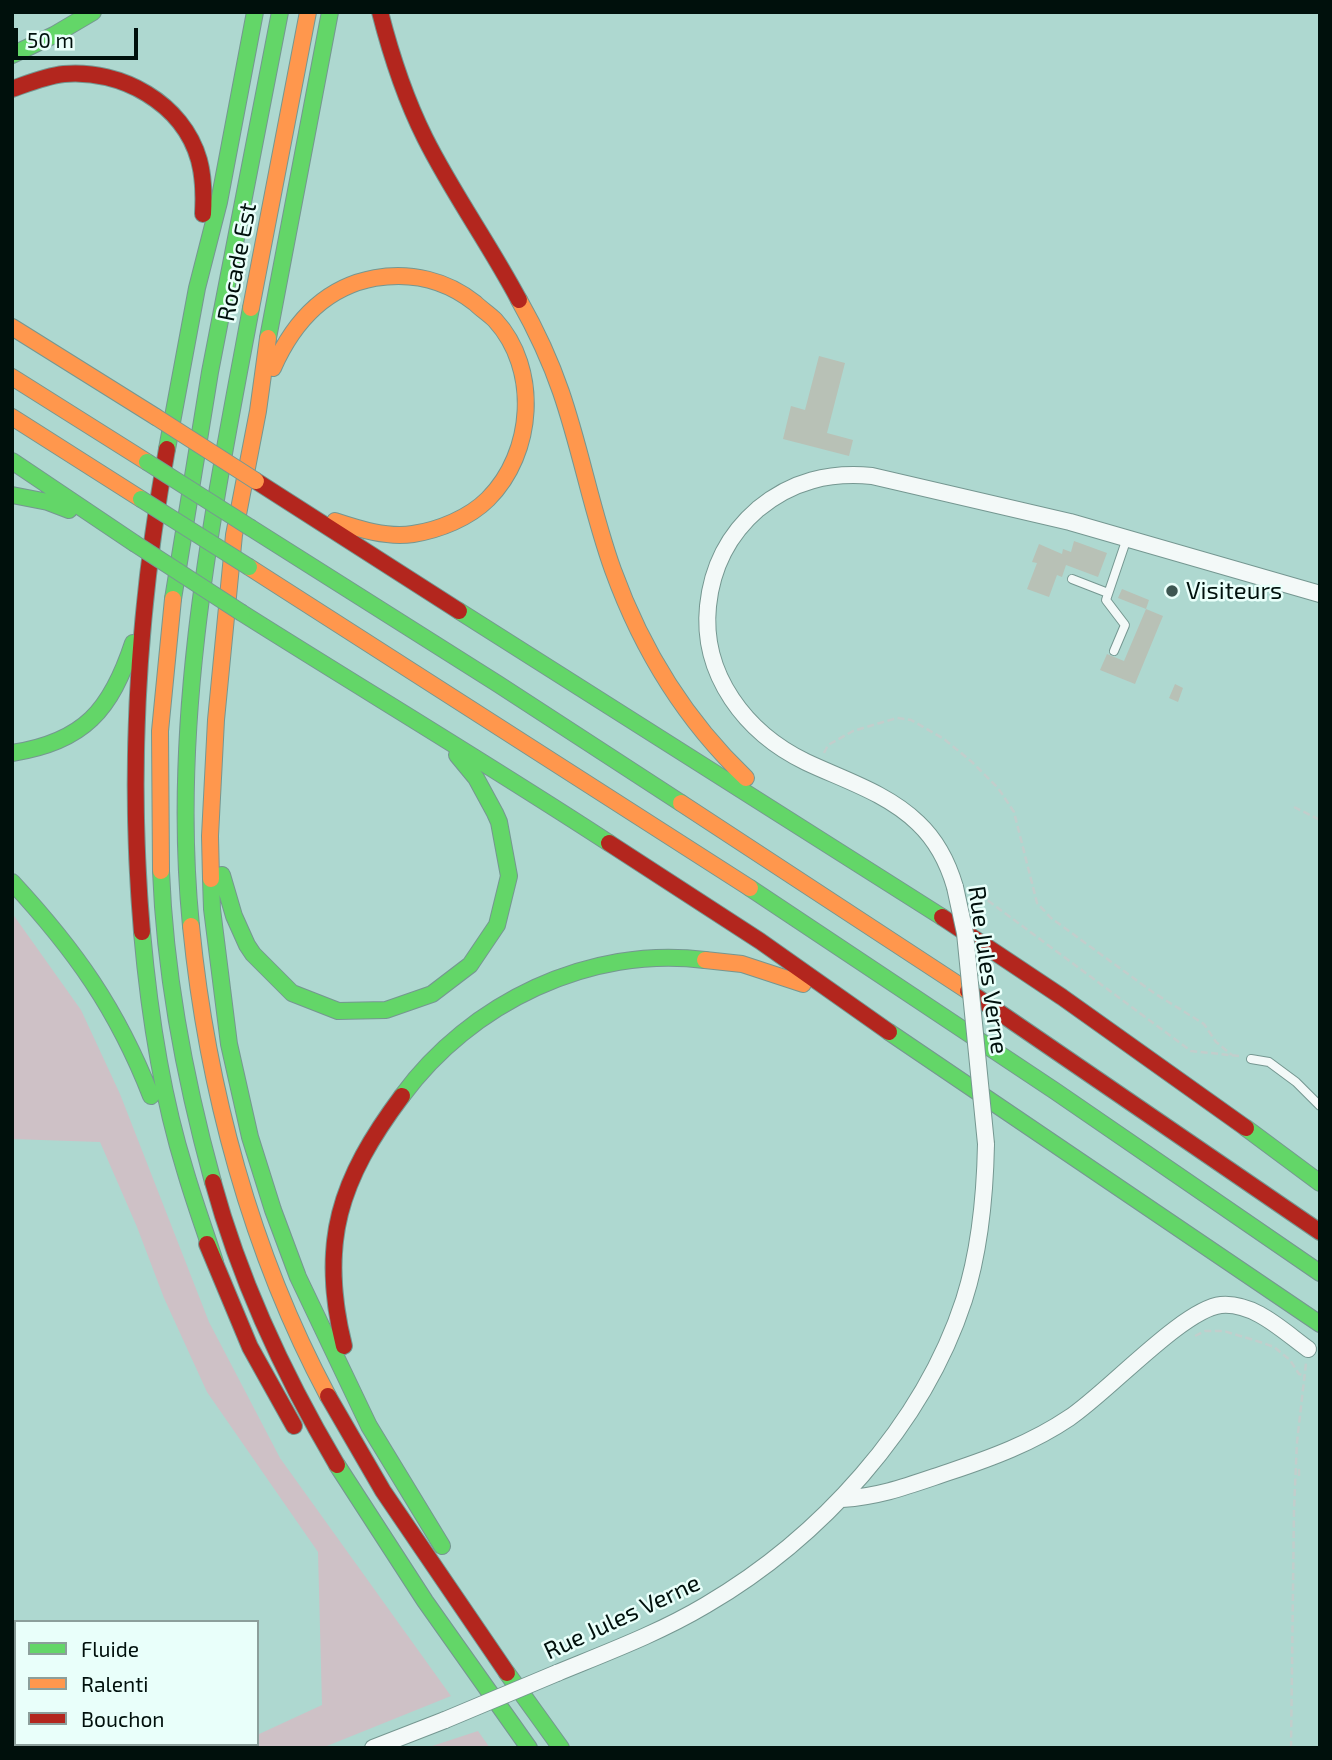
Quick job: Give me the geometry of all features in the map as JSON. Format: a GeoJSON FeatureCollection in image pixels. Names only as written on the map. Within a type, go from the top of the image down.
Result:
{"type":"FeatureCollection","features":[{"type":"Feature","properties":{"kind":"highway"},"geometry":{"type":"LineString","coordinates":[[12,55],[93,12]]}},
{"type":"Feature","properties":{"kind":"highway"},"geometry":{"type":"LineString","coordinates":[[215,1262],[184,1168],[152,1021],[137,877],[136,795],[145,596],[160,484],[197,288],[219,202],[255,12]]}},
{"type":"Feature","properties":{"kind":"highway","name":"Rocade Est"},"geometry":{"type":"LineString","coordinates":[[281,12],[203,410],[166,663],[159,788],[159,854],[169,979],[191,1104],[207,1163],[247,1282],[271,1340],[299,1398],[363,1509],[468,1663]]}},
{"type":"Feature","properties":{"kind":"highway","name":"Rocade Est"},"geometry":{"type":"LineString","coordinates":[[308,12],[213,521],[193,678],[187,777],[187,842],[189,905],[197,980],[216,1092],[232,1153],[250,1212],[296,1331],[349,1433],[422,1550],[560,1747]]}},
{"type":"Feature","properties":{"kind":"highway"},"geometry":{"type":"LineString","coordinates":[[330,12],[269,327],[258,411],[234,535],[218,683],[209,867],[216,955],[229,1044],[250,1137],[298,1277],[369,1426],[560,1747]]}},
{"type":"Feature","properties":{"kind":"highway"},"geometry":{"type":"LineString","coordinates":[[380,12],[395,66],[421,131],[523,306],[545,351],[571,426],[612,569],[652,657],[686,710],[723,756],[744,776],[837,849]]}},
{"type":"Feature","properties":{"kind":"highway"},"geometry":{"type":"LineString","coordinates":[[12,89],[52,74],[95,74],[131,85],[151,96],[178,120],[197,151],[202,170],[203,228],[197,288]]}},
{"type":"Feature","properties":{"kind":"highway"},"geometry":{"type":"LineString","coordinates":[[258,411],[278,354],[297,322],[333,292],[375,278],[418,276],[446,285],[473,300],[505,331],[525,375],[527,417],[517,457],[498,489],[460,520],[426,532],[389,535],[349,526],[283,498]]}},
{"type":"Feature","properties":{"kind":"highway"},"geometry":{"type":"LineString","coordinates":[[12,325],[837,849],[1161,1067],[1320,1184]]}},
{"type":"Feature","properties":{"kind":"highway"},"geometry":{"type":"LineString","coordinates":[[12,377],[509,692],[946,976],[1320,1232]]}},
{"type":"Feature","properties":{"kind":"highway"},"geometry":{"type":"LineString","coordinates":[[12,418],[757,893],[1043,1083],[1320,1273]]}},
{"type":"Feature","properties":{"kind":"highway"},"geometry":{"type":"LineString","coordinates":[[12,461],[242,613],[433,734],[507,777],[748,933],[1320,1324]]}},
{"type":"Feature","properties":{"kind":"highway"},"geometry":{"type":"LineString","coordinates":[[12,495],[48,502],[110,528]]}},
{"type":"Feature","properties":{"kind":"highway"},"geometry":{"type":"LineString","coordinates":[[12,754],[46,748],[64,741],[102,709],[126,666],[145,596]]}},
{"type":"Feature","properties":{"kind":"highway"},"geometry":{"type":"LineString","coordinates":[[212,800],[219,862],[229,902],[246,941],[263,967],[288,989],[324,1006],[366,1012],[411,1006],[435,995],[457,979],[480,955],[498,923],[508,881],[506,845],[489,799],[467,766],[433,734]]}},
{"type":"Feature","properties":{"kind":"highway"},"geometry":{"type":"LineString","coordinates":[[12,882],[77,957],[120,1022],[138,1060],[250,1347],[303,1441]]}},
{"type":"Feature","properties":{"kind":"highway"},"geometry":{"type":"LineString","coordinates":[[369,1426],[333,1301],[330,1268],[335,1227],[346,1189],[366,1147],[399,1096],[448,1043],[488,1013],[532,988],[580,969],[622,960],[701,958],[753,967],[789,978],[850,1005]]}},
{"type":"Feature","properties":{"kind":"highway"},"geometry":{"type":"LineString","coordinates":[[354,1521],[468,1663],[529,1748]]}},
{"type":"Feature","properties":{"kind":"street","name":"Rue Jules Verne"},"geometry":{"type":"LineString","coordinates":[[373,1748],[660,1630],[718,1598],[775,1558],[842,1499],[916,1402],[944,1352],[971,1276],[984,1198],[986,1144],[965,933],[954,883],[940,851],[918,823],[894,804],[780,747],[742,713],[723,685],[709,642],[707,619],[709,596],[721,556],[735,533],[768,500],[787,489],[809,480],[842,475],[872,476],[1017,508],[1320,594]]}},
{"type":"Feature","properties":{"kind":"street"},"geometry":{"type":"LineString","coordinates":[[842,1499],[881,1495],[1006,1452],[1036,1438],[1070,1418],[1099,1396],[1188,1319],[1214,1306],[1236,1305],[1257,1312],[1311,1351]]}},
{"type":"Feature","properties":{"kind":"lane"},"geometry":{"type":"LineString","coordinates":[[1114,651],[1125,625],[1106,600],[1127,538]]}},
{"type":"Feature","properties":{"kind":"lane"},"geometry":{"type":"LineString","coordinates":[[1072,579],[1108,593]]}},
{"type":"Feature","properties":{"kind":"lane"},"geometry":{"type":"LineString","coordinates":[[1251,1059],[1269,1062],[1296,1082],[1320,1106]]}},
{"type":"Feature","properties":{"kind":"path"},"geometry":{"type":"LineString","coordinates":[[818,767],[828,745],[853,731],[897,718],[911,720],[944,739],[998,788],[1014,812],[1037,903],[1051,918],[1154,993],[1204,1024],[1216,1042],[1232,1055]]}},
{"type":"Feature","properties":{"kind":"path"},"geometry":{"type":"LineString","coordinates":[[1294,807],[1320,820]]}},
{"type":"Feature","properties":{"kind":"path"},"geometry":{"type":"LineString","coordinates":[[954,883],[973,889],[1191,1051],[1251,1059]]}},
{"type":"Feature","properties":{"kind":"path"},"geometry":{"type":"LineString","coordinates":[[1188,1340],[1205,1331],[1224,1331],[1274,1347],[1304,1376]]}},
{"type":"Feature","properties":{"kind":"path"},"geometry":{"type":"LineString","coordinates":[[1291,1748],[1297,1442],[1304,1376],[1311,1351]]}},
{"type":"Feature","properties":{"kind":"path"},"geometry":{"type":"LineString","coordinates":[[1298,1476],[1299,1467]]}},
{"type":"Feature","properties":{"kind":"shaded area"},"geometry":{"type":"Polygon","coordinates":[[[12,913],[81,1010],[120,1094],[209,1322],[280,1458],[451,1696],[322,1748],[228,1748],[259,1746],[259,1734],[322,1705],[318,1552],[207,1392],[164,1298],[100,1142],[12,1139],[12,913]]]}},
{"type":"Feature","properties":{"kind":"shaded area"},"geometry":{"type":"Polygon","coordinates":[[[478,1731],[490,1748],[426,1748],[478,1731]]]}},
{"type":"Feature","properties":{"kind":"building"},"geometry":{"type":"Polygon","coordinates":[[[819,356],[845,363],[827,433],[853,440],[849,456],[783,439],[791,406],[805,410],[819,356]]]}},
{"type":"Feature","properties":{"kind":"building"},"geometry":{"type":"Polygon","coordinates":[[[1074,541],[1107,553],[1098,577],[1066,565],[1062,577],[1057,575],[1049,597],[1027,589],[1037,563],[1032,562],[1039,544],[1062,554],[1063,549],[1071,552],[1074,541]]]}},
{"type":"Feature","properties":{"kind":"building"},"geometry":{"type":"Polygon","coordinates":[[[1122,589],[1149,600],[1146,609],[1118,598],[1122,589]]]}},
{"type":"Feature","properties":{"kind":"building"},"geometry":{"type":"Polygon","coordinates":[[[1146,609],[1163,616],[1135,684],[1100,670],[1107,654],[1124,661],[1146,609]]]}},
{"type":"Feature","properties":{"kind":"building"},"geometry":{"type":"Polygon","coordinates":[[[1175,684],[1183,688],[1178,702],[1169,698],[1175,684]]]}},
{"type":"Feature","properties":{"kind":"traffic: fast"},"geometry":{"type":"LineString","coordinates":[[12,55],[93,12]]}},
{"type":"Feature","properties":{"kind":"traffic: fast"},"geometry":{"type":"LineString","coordinates":[[167,449],[197,288],[219,202],[255,12]]}},
{"type":"Feature","properties":{"kind":"traffic: fast"},"geometry":{"type":"LineString","coordinates":[[173,599],[210,372],[280,12]]}},
{"type":"Feature","properties":{"kind":"traffic: fast"},"geometry":{"type":"LineString","coordinates":[[268,338],[330,12]]}},
{"type":"Feature","properties":{"kind":"traffic: fast"},"geometry":{"type":"LineString","coordinates":[[191,926],[186,848],[186,770],[191,693],[210,538],[251,308]]}},
{"type":"Feature","properties":{"kind":"traffic: fast"},"geometry":{"type":"LineString","coordinates":[[12,461],[134,543]]}},
{"type":"Feature","properties":{"kind":"traffic: fast"},"geometry":{"type":"LineString","coordinates":[[147,462],[251,528]]}},
{"type":"Feature","properties":{"kind":"traffic: fast"},"geometry":{"type":"LineString","coordinates":[[12,495],[48,502],[69,510]]}},
{"type":"Feature","properties":{"kind":"traffic: fast"},"geometry":{"type":"LineString","coordinates":[[141,499],[249,567]]}},
{"type":"Feature","properties":{"kind":"traffic: fast"},"geometry":{"type":"LineString","coordinates":[[251,528],[681,803]]}},
{"type":"Feature","properties":{"kind":"traffic: fast"},"geometry":{"type":"LineString","coordinates":[[134,543],[242,613]]}},
{"type":"Feature","properties":{"kind":"traffic: fast"},"geometry":{"type":"LineString","coordinates":[[459,611],[942,917]]}},
{"type":"Feature","properties":{"kind":"traffic: fast"},"geometry":{"type":"LineString","coordinates":[[242,613],[609,843]]}},
{"type":"Feature","properties":{"kind":"traffic: fast"},"geometry":{"type":"LineString","coordinates":[[12,753],[58,741],[91,719],[115,687],[133,643]]}},
{"type":"Feature","properties":{"kind":"traffic: fast"},"geometry":{"type":"LineString","coordinates":[[222,875],[234,916],[247,945],[292,993],[338,1011],[386,1010],[432,994],[470,965],[497,925],[509,876],[499,822],[476,778],[457,755]]}},
{"type":"Feature","properties":{"kind":"traffic: fast"},"geometry":{"type":"LineString","coordinates":[[161,871],[167,950],[178,1028],[213,1182]]}},
{"type":"Feature","properties":{"kind":"traffic: fast"},"geometry":{"type":"LineString","coordinates":[[211,879],[212,909],[229,1044],[250,1137],[273,1210],[298,1277],[369,1426],[442,1546]]}},
{"type":"Feature","properties":{"kind":"traffic: fast"},"geometry":{"type":"LineString","coordinates":[[12,882],[56,932],[109,1008],[151,1096]]}},
{"type":"Feature","properties":{"kind":"traffic: fast"},"geometry":{"type":"LineString","coordinates":[[750,888],[1055,1091],[1320,1273]]}},
{"type":"Feature","properties":{"kind":"traffic: fast"},"geometry":{"type":"LineString","coordinates":[[142,932],[152,1022],[169,1111],[188,1182],[215,1262]]}},
{"type":"Feature","properties":{"kind":"traffic: fast"},"geometry":{"type":"LineString","coordinates":[[402,1096],[430,1063],[462,1033],[497,1008],[536,988],[577,972],[619,962],[662,958],[705,960]]}},
{"type":"Feature","properties":{"kind":"traffic: fast"},"geometry":{"type":"LineString","coordinates":[[889,1032],[1320,1324]]}},
{"type":"Feature","properties":{"kind":"traffic: fast"},"geometry":{"type":"LineString","coordinates":[[1246,1128],[1320,1183]]}},
{"type":"Feature","properties":{"kind":"traffic: fast"},"geometry":{"type":"LineString","coordinates":[[337,1465],[425,1601],[529,1748]]}},
{"type":"Feature","properties":{"kind":"traffic: fast"},"geometry":{"type":"LineString","coordinates":[[507,1673],[561,1748]]}},
{"type":"Feature","properties":{"kind":"traffic: slow"},"geometry":{"type":"LineString","coordinates":[[251,308],[308,12]]}},
{"type":"Feature","properties":{"kind":"traffic: slow"},"geometry":{"type":"LineString","coordinates":[[273,368],[290,336],[326,299],[357,283],[388,276],[428,280],[464,295],[495,320],[510,340],[519,362],[525,386],[526,411],[522,435],[515,459],[503,480],[480,506],[453,522],[413,534],[383,534],[335,521]]}},
{"type":"Feature","properties":{"kind":"traffic: slow"},"geometry":{"type":"LineString","coordinates":[[519,300],[557,380],[613,570],[637,628],[684,707],[703,732],[746,778]]}},
{"type":"Feature","properties":{"kind":"traffic: slow"},"geometry":{"type":"LineString","coordinates":[[12,327],[156,417]]}},
{"type":"Feature","properties":{"kind":"traffic: slow"},"geometry":{"type":"LineString","coordinates":[[211,879],[210,836],[216,720],[234,535],[258,411],[268,338]]}},
{"type":"Feature","properties":{"kind":"traffic: slow"},"geometry":{"type":"LineString","coordinates":[[12,377],[147,462]]}},
{"type":"Feature","properties":{"kind":"traffic: slow"},"geometry":{"type":"LineString","coordinates":[[12,417],[141,499]]}},
{"type":"Feature","properties":{"kind":"traffic: slow"},"geometry":{"type":"LineString","coordinates":[[156,417],[256,481]]}},
{"type":"Feature","properties":{"kind":"traffic: slow"},"geometry":{"type":"LineString","coordinates":[[249,567],[750,888]]}},
{"type":"Feature","properties":{"kind":"traffic: slow"},"geometry":{"type":"LineString","coordinates":[[161,871],[160,731],[173,599]]}},
{"type":"Feature","properties":{"kind":"traffic: slow"},"geometry":{"type":"LineString","coordinates":[[681,803],[968,991]]}},
{"type":"Feature","properties":{"kind":"traffic: slow"},"geometry":{"type":"LineString","coordinates":[[191,926],[208,1048],[237,1168],[276,1285],[328,1396]]}},
{"type":"Feature","properties":{"kind":"traffic: slow"},"geometry":{"type":"LineString","coordinates":[[705,960],[742,964],[803,984]]}},
{"type":"Feature","properties":{"kind":"traffic: jam"},"geometry":{"type":"LineString","coordinates":[[380,12],[399,76],[425,138],[519,300]]}},
{"type":"Feature","properties":{"kind":"traffic: jam"},"geometry":{"type":"LineString","coordinates":[[12,89],[57,75],[86,74],[107,77],[147,94],[164,106],[191,140],[202,174],[203,214]]}},
{"type":"Feature","properties":{"kind":"traffic: jam"},"geometry":{"type":"LineString","coordinates":[[142,932],[136,811],[138,689],[149,568],[167,449]]}},
{"type":"Feature","properties":{"kind":"traffic: jam"},"geometry":{"type":"LineString","coordinates":[[256,481],[459,611]]}},
{"type":"Feature","properties":{"kind":"traffic: jam"},"geometry":{"type":"LineString","coordinates":[[609,843],[760,941],[889,1032]]}},
{"type":"Feature","properties":{"kind":"traffic: jam"},"geometry":{"type":"LineString","coordinates":[[942,917],[1062,997],[1246,1128]]}},
{"type":"Feature","properties":{"kind":"traffic: jam"},"geometry":{"type":"LineString","coordinates":[[968,991],[1320,1232]]}},
{"type":"Feature","properties":{"kind":"traffic: jam"},"geometry":{"type":"LineString","coordinates":[[344,1346],[336,1309],[333,1275],[340,1214],[363,1156],[402,1096]]}},
{"type":"Feature","properties":{"kind":"traffic: jam"},"geometry":{"type":"LineString","coordinates":[[213,1182],[250,1292],[299,1398],[337,1465]]}},
{"type":"Feature","properties":{"kind":"traffic: jam"},"geometry":{"type":"LineString","coordinates":[[207,1244],[250,1347],[294,1426]]}},
{"type":"Feature","properties":{"kind":"traffic: jam"},"geometry":{"type":"LineString","coordinates":[[328,1396],[383,1491],[507,1673]]}},
{"type":"Feature","properties":{"kind":"place","name":"Visiteurs"},"geometry":{"type":"Point","coordinates":[1172,591]}}]}
